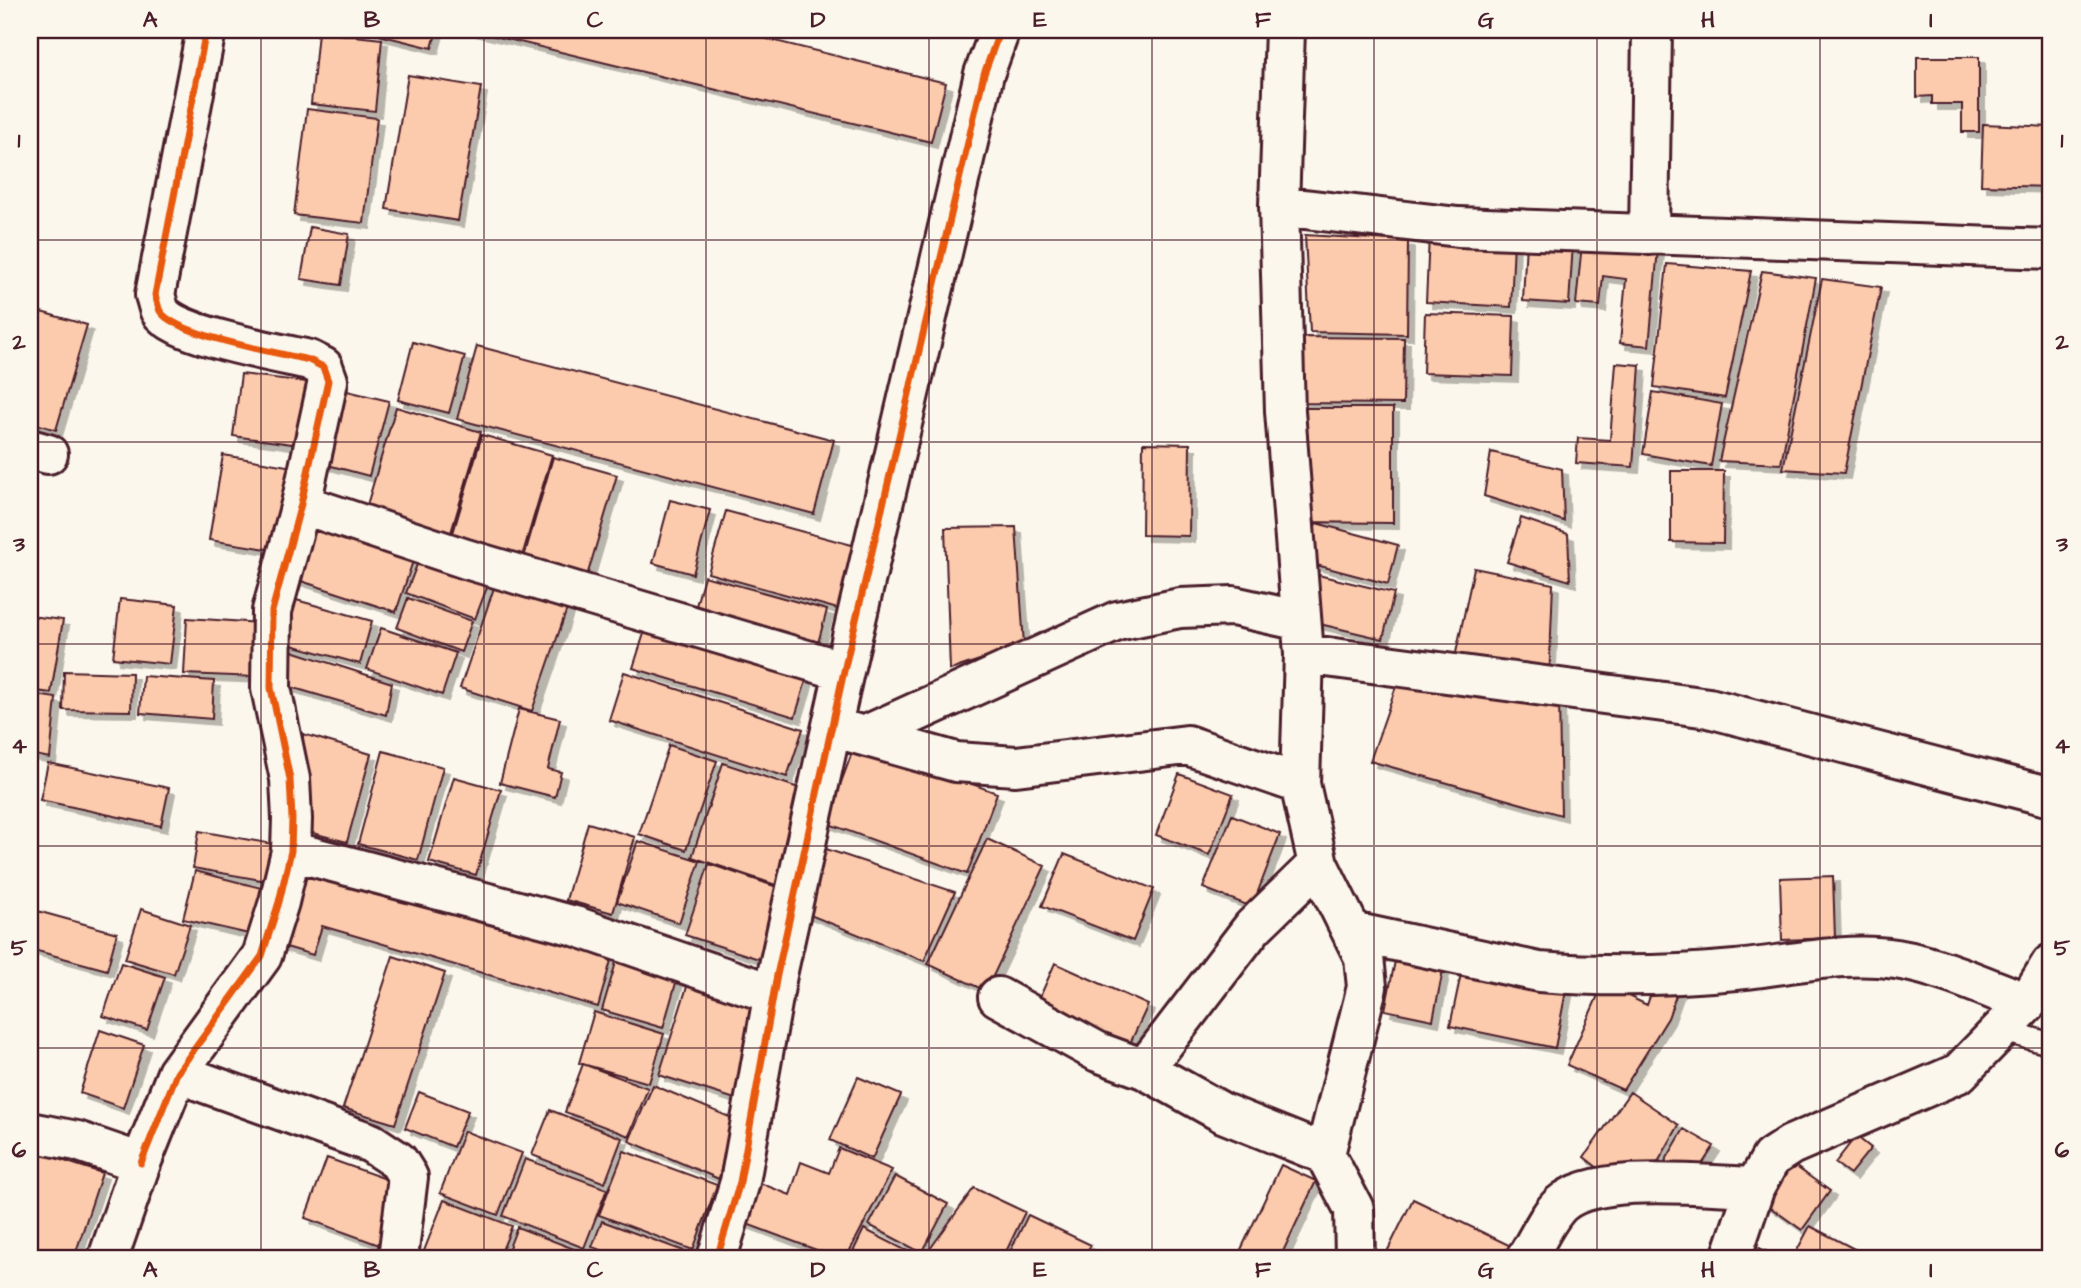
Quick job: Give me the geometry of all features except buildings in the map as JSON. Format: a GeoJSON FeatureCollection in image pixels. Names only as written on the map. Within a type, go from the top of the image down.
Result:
{"type":"FeatureCollection","features":[{"type":"Feature","properties":{"kind":"street"},"geometry":{"type":"LineString","coordinates":[[108,1258],[141,1163],[177,1073],[262,956],[291,851],[290,779],[271,688],[269,659],[272,611],[301,504],[328,381],[323,367],[309,360],[210,337],[171,322],[160,311],[155,295],[206,30]]}},
{"type":"Feature","properties":{"kind":"street"},"geometry":{"type":"LineString","coordinates":[[717,1258],[740,1182],[773,995],[848,732],[844,671],[984,74],[1000,30]]}},
{"type":"Feature","properties":{"kind":"street"},"geometry":{"type":"LineString","coordinates":[[1285,30],[1279,206],[1285,411],[1302,637],[1300,784],[1318,864],[1364,957],[1367,987],[1325,1154]]}},
{"type":"Feature","properties":{"kind":"street"},"geometry":{"type":"LineString","coordinates":[[1649,235],[1652,30]]}},
{"type":"Feature","properties":{"kind":"street"},"geometry":{"type":"LineString","coordinates":[[1279,206],[1458,227],[2051,249]]}},
{"type":"Feature","properties":{"kind":"street"},"geometry":{"type":"LineString","coordinates":[[301,504],[466,559],[844,671]]}},
{"type":"Feature","properties":{"kind":"street"},"geometry":{"type":"LineString","coordinates":[[848,732],[1117,621],[1180,608],[1233,606],[1302,637],[1709,708],[2051,797]]}},
{"type":"Feature","properties":{"kind":"street"},"geometry":{"type":"LineString","coordinates":[[848,732],[956,762],[1016,766],[1187,745],[1300,784]]}},
{"type":"Feature","properties":{"kind":"street"},"geometry":{"type":"LineString","coordinates":[[291,851],[575,926],[773,995]]}},
{"type":"Feature","properties":{"kind":"street"},"geometry":{"type":"LineString","coordinates":[[1144,1069],[1252,927],[1318,864]]}},
{"type":"Feature","properties":{"kind":"street"},"geometry":{"type":"LineString","coordinates":[[1353,932],[1539,972],[1569,974],[1726,971],[1844,957],[1896,959],[1947,973],[2027,1003]]}},
{"type":"Feature","properties":{"kind":"street"},"geometry":{"type":"LineString","coordinates":[[1731,1258],[1755,1187],[1771,1158],[1791,1145],[1959,1073],[2027,1003],[2051,964]]}},
{"type":"Feature","properties":{"kind":"street"},"geometry":{"type":"LineString","coordinates":[[998,997],[1098,1052],[1144,1069],[1223,1113],[1325,1154],[1354,1209],[1355,1258]]}},
{"type":"Feature","properties":{"kind":"street"},"geometry":{"type":"LineString","coordinates":[[177,1073],[371,1143],[398,1161],[408,1177],[398,1258]]}},
{"type":"Feature","properties":{"kind":"street"},"geometry":{"type":"LineString","coordinates":[[30,1132],[77,1141],[141,1163]]}},
{"type":"Feature","properties":{"kind":"street"},"geometry":{"type":"LineString","coordinates":[[1526,1258],[1560,1204],[1580,1193],[1616,1183],[1755,1187]]}},
{"type":"Feature","properties":{"kind":"lane"},"geometry":{"type":"LineString","coordinates":[[2001,1030],[2051,1044]]}},
{"type":"Feature","properties":{"kind":"cycle path"},"geometry":{"type":"LineString","coordinates":[[141,1163],[177,1073],[262,956],[279,902],[291,851],[292,819],[290,779],[271,688],[272,611],[301,504],[328,381],[323,367],[309,360],[205,335],[169,320],[159,309],[155,295],[206,30]]}},
{"type":"Feature","properties":{"kind":"cycle path"},"geometry":{"type":"LineString","coordinates":[[717,1258],[740,1182],[777,975],[844,671],[984,74],[1000,30]]}}]}
